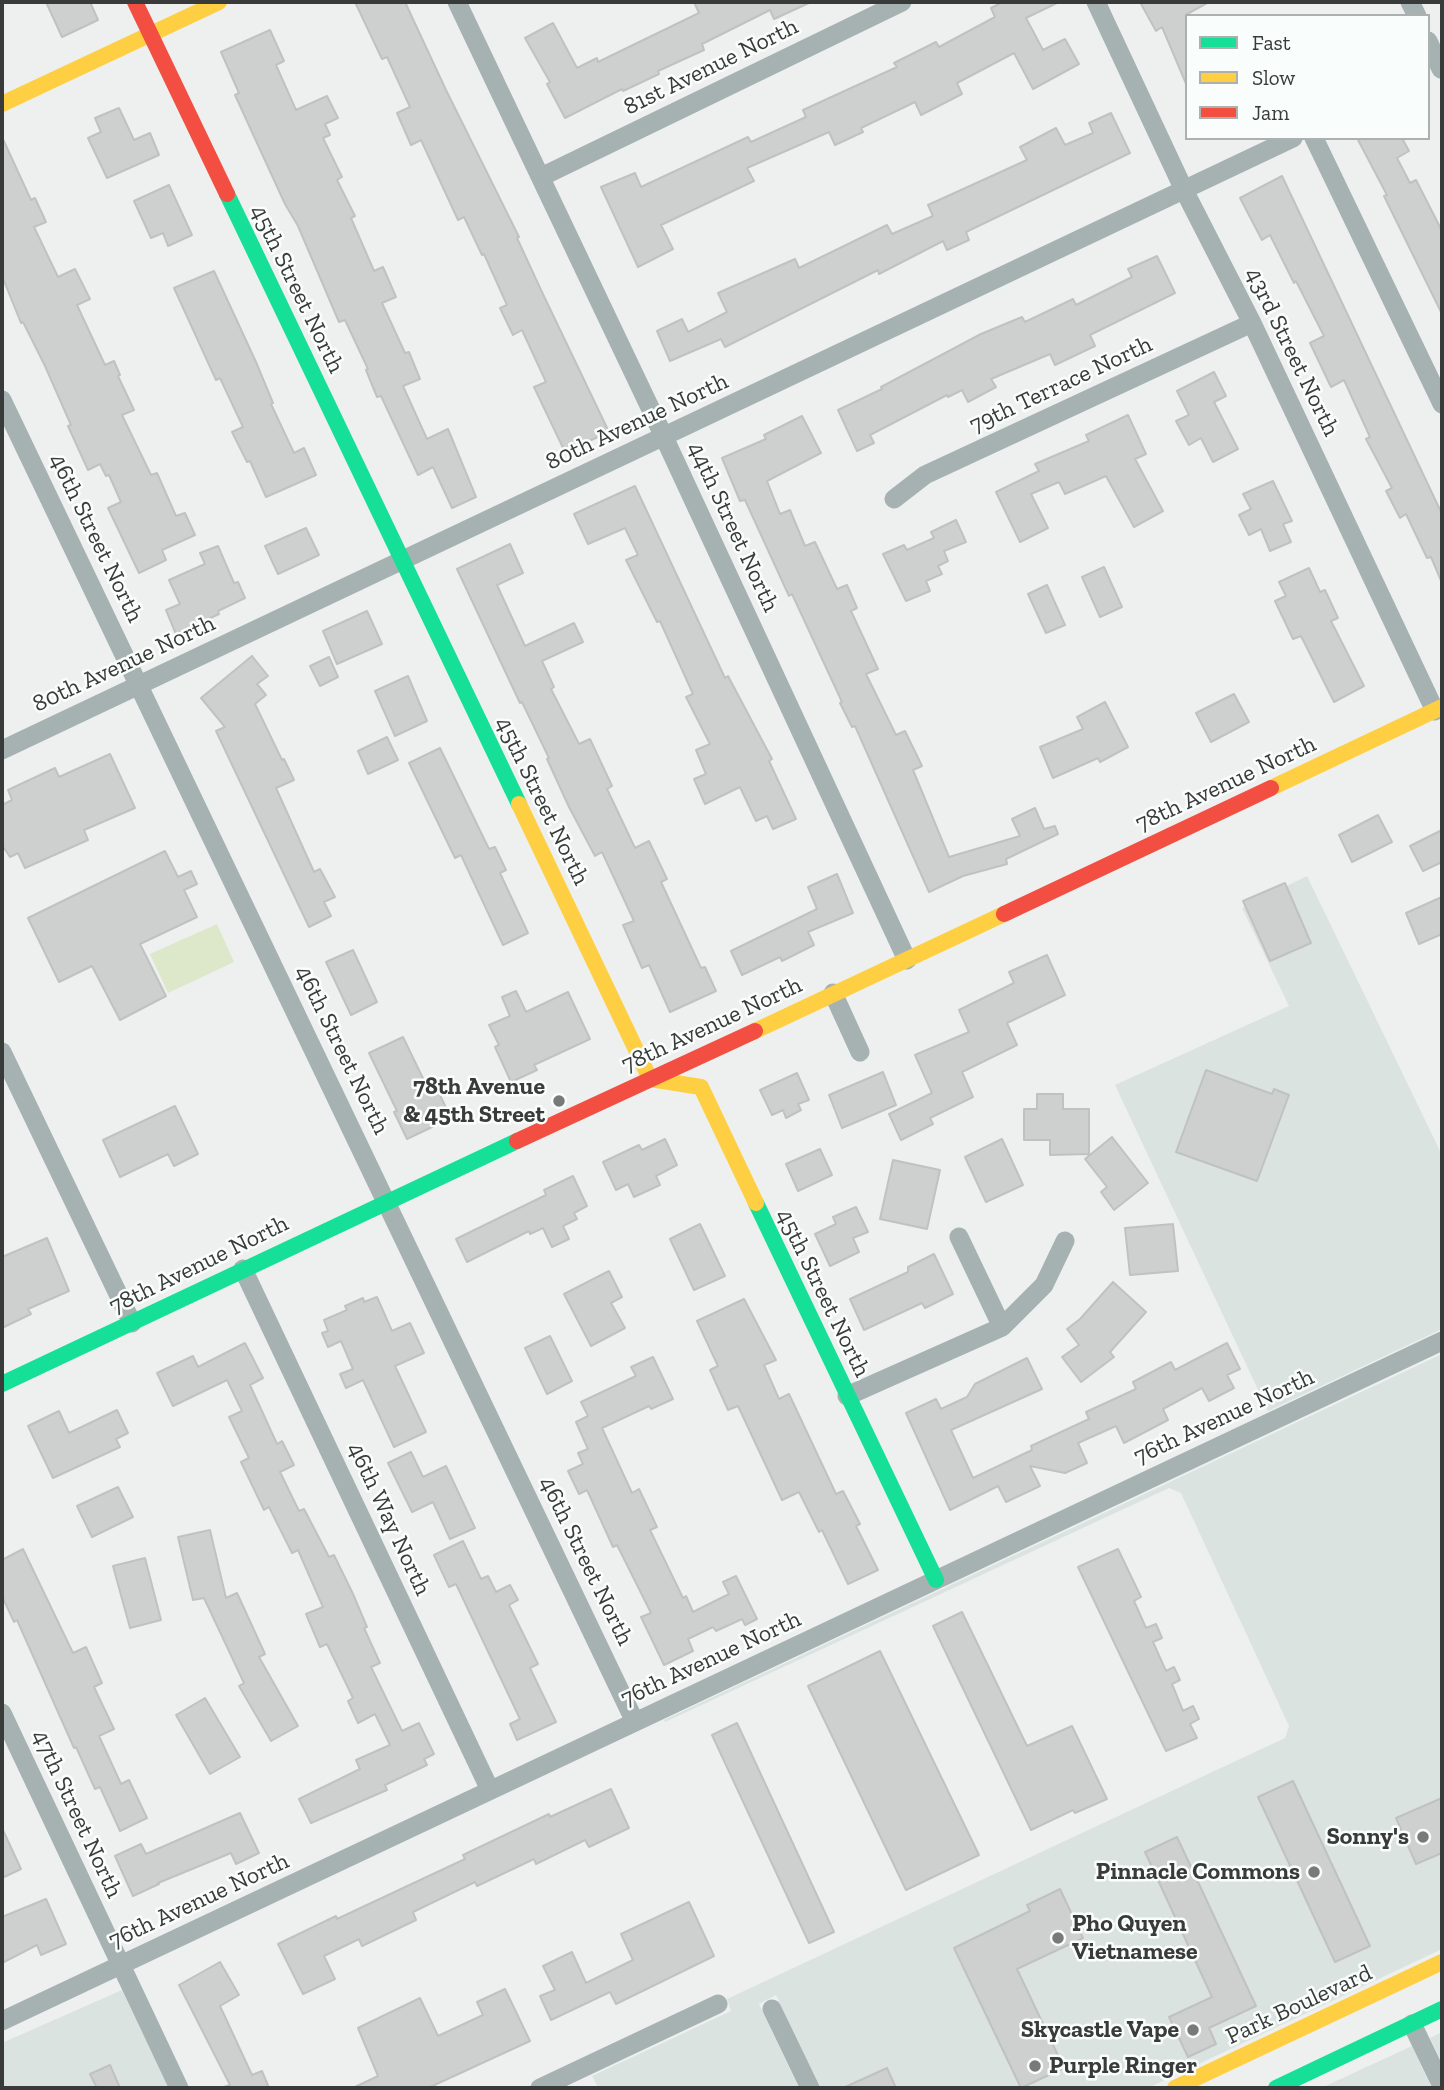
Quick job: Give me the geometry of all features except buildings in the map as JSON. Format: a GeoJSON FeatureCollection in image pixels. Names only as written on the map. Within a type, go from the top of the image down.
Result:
{"type":"FeatureCollection","features":[{"type":"Feature","properties":{"kind":"street","name":"45th Street North"},"geometry":{"type":"LineString","coordinates":[[135,2],[650,1079],[701,1087],[936,1580]]}},
{"type":"Feature","properties":{"kind":"street"},"geometry":{"type":"LineString","coordinates":[[2,104],[219,2]]}},
{"type":"Feature","properties":{"kind":"street","name":"44th Street North"},"geometry":{"type":"LineString","coordinates":[[457,2],[664,437],[907,960]]}},
{"type":"Feature","properties":{"kind":"street","name":"81st Avenue North"},"geometry":{"type":"LineString","coordinates":[[541,177],[902,2]]}},
{"type":"Feature","properties":{"kind":"street","name":"43rd Street North"},"geometry":{"type":"LineString","coordinates":[[1096,2],[1184,190],[1252,323],[1440,714]]}},
{"type":"Feature","properties":{"kind":"street"},"geometry":{"type":"LineString","coordinates":[[1430,48],[1437,71]]}},
{"type":"Feature","properties":{"kind":"street","name":"80th Avenue North"},"geometry":{"type":"LineString","coordinates":[[2,750],[1289,140]]}},
{"type":"Feature","properties":{"kind":"street"},"geometry":{"type":"LineString","coordinates":[[1315,140],[1442,404]]}},
{"type":"Feature","properties":{"kind":"street","name":"79th Terrace North"},"geometry":{"type":"LineString","coordinates":[[894,499],[925,475],[1252,323]]}},
{"type":"Feature","properties":{"kind":"street","name":"46th Street North"},"geometry":{"type":"LineString","coordinates":[[2,400],[635,1721]]}},
{"type":"Feature","properties":{"kind":"street","name":"78th Avenue North"},"geometry":{"type":"LineString","coordinates":[[2,1384],[387,1200],[1440,714]]}},
{"type":"Feature","properties":{"kind":"street"},"geometry":{"type":"LineString","coordinates":[[833,993],[859,1052]]}},
{"type":"Feature","properties":{"kind":"street"},"geometry":{"type":"LineString","coordinates":[[2,1052],[132,1323]]}},
{"type":"Feature","properties":{"kind":"street"},"geometry":{"type":"LineString","coordinates":[[958,1237],[1002,1326]]}},
{"type":"Feature","properties":{"kind":"street"},"geometry":{"type":"LineString","coordinates":[[848,1396],[1002,1326],[1044,1285],[1065,1241]]}},
{"type":"Feature","properties":{"kind":"street","name":"46th Way North"},"geometry":{"type":"LineString","coordinates":[[243,1269],[490,1790]]}},
{"type":"Feature","properties":{"kind":"street","name":"76th Avenue North"},"geometry":{"type":"LineString","coordinates":[[2,2021],[1442,1341]]}},
{"type":"Feature","properties":{"kind":"street","name":"47th Street North"},"geometry":{"type":"LineString","coordinates":[[2,1713],[179,2088]]}},
{"type":"Feature","properties":{"kind":"street","name":"Park Boulevard"},"geometry":{"type":"LineString","coordinates":[[1175,2088],[1442,1962]]}},
{"type":"Feature","properties":{"kind":"street"},"geometry":{"type":"LineString","coordinates":[[1419,2001],[1414,2008],[1412,2024],[1442,2086]]}},
{"type":"Feature","properties":{"kind":"street"},"geometry":{"type":"LineString","coordinates":[[540,2088],[718,2004]]}},
{"type":"Feature","properties":{"kind":"street"},"geometry":{"type":"LineString","coordinates":[[1338,2031],[1351,2006]]}},
{"type":"Feature","properties":{"kind":"street"},"geometry":{"type":"LineString","coordinates":[[772,2009],[810,2088]]}},
{"type":"Feature","properties":{"kind":"street"},"geometry":{"type":"LineString","coordinates":[[1276,2088],[1442,2009]]}},
{"type":"Feature","properties":{"kind":"street"},"geometry":{"type":"LineString","coordinates":[[1276,2088],[1284,2071],[1291,2064]]}},
{"type":"Feature","properties":{"kind":"shaded area"},"geometry":{"type":"Polygon","coordinates":[[[1307,876],[1442,1155],[1442,1329],[1152,1466],[1268,1411],[1115,1085],[1289,1006],[1242,908],[1307,876]]]}},
{"type":"Feature","properties":{"kind":"shaded area"},"geometry":{"type":"Polygon","coordinates":[[[1442,1354],[1442,1949],[1148,2088],[820,2088],[776,1995],[759,2004],[799,2088],[596,2088],[598,2087],[592,2076],[731,2011],[727,1999],[1285,1738],[1289,1726],[1181,1493],[1169,1488],[665,1722],[664,1720],[1442,1354]]]}},
{"type":"Feature","properties":{"kind":"shaded area"},"geometry":{"type":"Polygon","coordinates":[[[122,1990],[169,2088],[2,2088],[2,2043],[122,1990]]]}},
{"type":"Feature","properties":{"kind":"shaded area"},"geometry":{"type":"Polygon","coordinates":[[[1442,2032],[1442,2063],[1430,2038],[1442,2032]]]}},
{"type":"Feature","properties":{"kind":"shaded area"},"geometry":{"type":"Polygon","coordinates":[[[1412,2046],[1432,2088],[1321,2088],[1412,2046]]]}},
{"type":"Feature","properties":{"kind":"green space"},"geometry":{"type":"Polygon","coordinates":[[[217,924],[234,962],[168,993],[150,954],[217,924]]]}},
{"type":"Feature","properties":{"kind":"traffic: fast"},"geometry":{"type":"LineString","coordinates":[[227,194],[519,804]]}},
{"type":"Feature","properties":{"kind":"traffic: fast"},"geometry":{"type":"LineString","coordinates":[[2,1384],[517,1141]]}},
{"type":"Feature","properties":{"kind":"traffic: fast"},"geometry":{"type":"LineString","coordinates":[[756,1203],[936,1580]]}},
{"type":"Feature","properties":{"kind":"traffic: fast"},"geometry":{"type":"LineString","coordinates":[[1276,2088],[1442,2009]]}},
{"type":"Feature","properties":{"kind":"traffic: slow"},"geometry":{"type":"LineString","coordinates":[[2,104],[219,2]]}},
{"type":"Feature","properties":{"kind":"traffic: slow"},"geometry":{"type":"LineString","coordinates":[[1271,788],[1442,707]]}},
{"type":"Feature","properties":{"kind":"traffic: slow"},"geometry":{"type":"LineString","coordinates":[[519,804],[650,1079],[701,1087],[756,1203]]}},
{"type":"Feature","properties":{"kind":"traffic: slow"},"geometry":{"type":"LineString","coordinates":[[755,1031],[1004,914]]}},
{"type":"Feature","properties":{"kind":"traffic: slow"},"geometry":{"type":"LineString","coordinates":[[1175,2088],[1442,1962]]}},
{"type":"Feature","properties":{"kind":"traffic: jam"},"geometry":{"type":"LineString","coordinates":[[135,2],[227,194]]}},
{"type":"Feature","properties":{"kind":"traffic: jam"},"geometry":{"type":"LineString","coordinates":[[1004,914],[1271,788]]}},
{"type":"Feature","properties":{"kind":"traffic: jam"},"geometry":{"type":"LineString","coordinates":[[517,1141],[755,1031]]}},
{"type":"Feature","properties":{"kind":"place","name":"78th Avenue & 45th Street"},"geometry":{"type":"Point","coordinates":[559,1101]}},
{"type":"Feature","properties":{"kind":"place","name":"Sonny's"},"geometry":{"type":"Point","coordinates":[1423,1837]}},
{"type":"Feature","properties":{"kind":"place","name":"Pinnacle Commons"},"geometry":{"type":"Point","coordinates":[1314,1872]}},
{"type":"Feature","properties":{"kind":"place","name":"Pho Quyen Vietnamese"},"geometry":{"type":"Point","coordinates":[1058,1938]}},
{"type":"Feature","properties":{"kind":"place","name":"Skycastle Vape"},"geometry":{"type":"Point","coordinates":[1193,2030]}},
{"type":"Feature","properties":{"kind":"place","name":"Purple Ringer"},"geometry":{"type":"Point","coordinates":[1035,2066]}}]}
